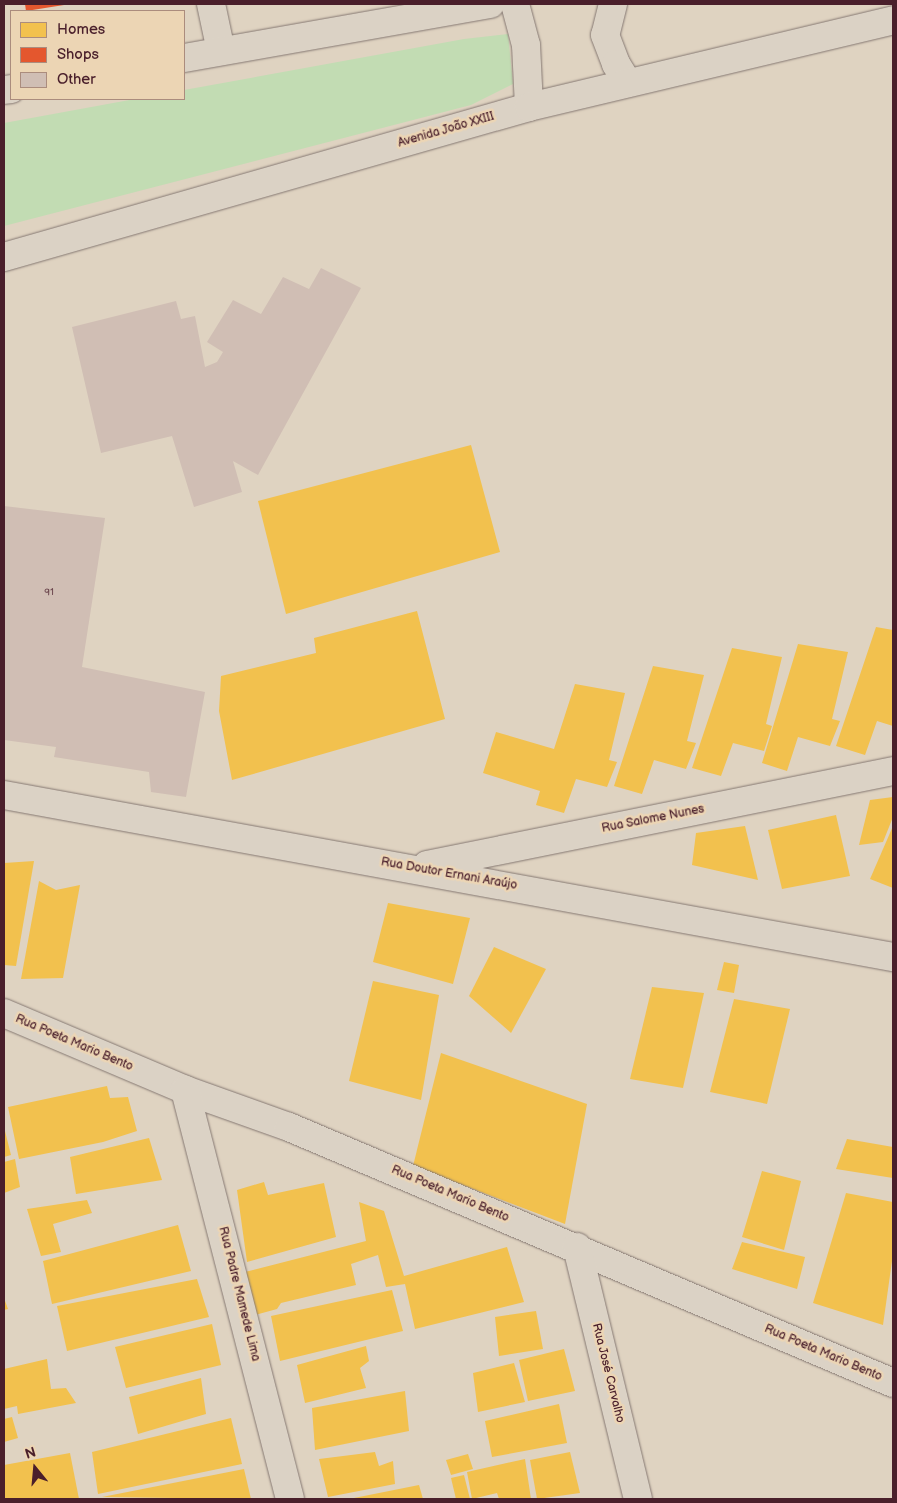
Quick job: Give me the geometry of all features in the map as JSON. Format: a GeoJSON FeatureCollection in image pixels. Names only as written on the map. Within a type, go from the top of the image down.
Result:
{"type":"FeatureCollection","features":[{"type":"Feature","properties":{"kind":"street"},"geometry":{"type":"LineString","coordinates":[[211,4],[221,52]]}},
{"type":"Feature","properties":{"kind":"street"},"geometry":{"type":"LineString","coordinates":[[185,58],[490,4]]}},
{"type":"Feature","properties":{"kind":"street"},"geometry":{"type":"LineString","coordinates":[[515,4],[526,45],[529,106]]}},
{"type":"Feature","properties":{"kind":"street"},"geometry":{"type":"LineString","coordinates":[[614,4],[605,35],[616,64],[628,83]]}},
{"type":"Feature","properties":{"kind":"street","name":"Avenida João XXIII"},"geometry":{"type":"LineString","coordinates":[[4,257],[529,106],[893,20]]}},
{"type":"Feature","properties":{"kind":"street","name":"Rua Salome Nunes"},"geometry":{"type":"LineString","coordinates":[[413,867],[893,771]]}},
{"type":"Feature","properties":{"kind":"street","name":"Rua Doutor Ernani Araújo"},"geometry":{"type":"LineString","coordinates":[[4,795],[413,867],[893,958]]}},
{"type":"Feature","properties":{"kind":"street","name":"Rua Poeta Mario Bento"},"geometry":{"type":"LineString","coordinates":[[4,1013],[185,1090],[289,1127],[577,1247],[893,1383]]}},
{"type":"Feature","properties":{"kind":"street","name":"Rua Padre Mamede Lima"},"geometry":{"type":"LineString","coordinates":[[185,1090],[290,1499]]}},
{"type":"Feature","properties":{"kind":"street","name":"Rua José Carvalho"},"geometry":{"type":"LineString","coordinates":[[577,1247],[638,1499]]}},
{"type":"Feature","properties":{"kind":"green space"},"geometry":{"type":"Polygon","coordinates":[[[508,34],[513,84],[471,105],[4,226],[4,123],[130,100],[185,100],[185,90],[464,39],[508,34]]]}},
{"type":"Feature","properties":{"kind":"building: Homes"},"geometry":{"type":"Polygon","coordinates":[[[471,445],[500,552],[286,614],[258,501],[471,445]]]}},
{"type":"Feature","properties":{"kind":"building: Homes"},"geometry":{"type":"Polygon","coordinates":[[[417,611],[445,719],[232,780],[219,711],[221,676],[316,653],[314,638],[417,611]]]}},
{"type":"Feature","properties":{"kind":"building: Homes"},"geometry":{"type":"Polygon","coordinates":[[[876,627],[893,630],[893,726],[877,721],[865,755],[836,746],[876,627]]]}},
{"type":"Feature","properties":{"kind":"building: Homes"},"geometry":{"type":"Polygon","coordinates":[[[798,644],[848,652],[832,719],[840,721],[830,746],[798,737],[787,771],[762,763],[798,644]]]}},
{"type":"Feature","properties":{"kind":"building: Homes"},"geometry":{"type":"Polygon","coordinates":[[[732,648],[782,657],[766,724],[772,726],[764,751],[733,743],[721,776],[692,768],[732,648]]]}},
{"type":"Feature","properties":{"kind":"building: Homes"},"geometry":{"type":"Polygon","coordinates":[[[653,666],[704,675],[687,741],[696,743],[686,769],[654,760],[642,794],[614,786],[653,666]]]}},
{"type":"Feature","properties":{"kind":"building: Homes"},"geometry":{"type":"Polygon","coordinates":[[[575,684],[625,693],[609,760],[617,762],[607,787],[576,779],[564,813],[536,805],[540,791],[483,773],[496,732],[554,749],[575,684]]]}},
{"type":"Feature","properties":{"kind":"building: Homes"},"geometry":{"type":"Polygon","coordinates":[[[893,797],[893,817],[883,842],[859,845],[870,800],[893,797]]]}},
{"type":"Feature","properties":{"kind":"building: Homes"},"geometry":{"type":"Polygon","coordinates":[[[836,815],[850,876],[782,889],[768,830],[836,815]]]}},
{"type":"Feature","properties":{"kind":"building: Homes"},"geometry":{"type":"Polygon","coordinates":[[[745,826],[758,880],[692,865],[696,833],[745,826]]]}},
{"type":"Feature","properties":{"kind":"building: Homes"},"geometry":{"type":"Polygon","coordinates":[[[893,826],[893,888],[870,879],[893,826]]]}},
{"type":"Feature","properties":{"kind":"building: Homes"},"geometry":{"type":"Polygon","coordinates":[[[34,861],[16,966],[4,965],[4,863],[34,861]]]}},
{"type":"Feature","properties":{"kind":"building: Homes"},"geometry":{"type":"Polygon","coordinates":[[[39,881],[56,890],[80,885],[63,978],[21,979],[39,881]]]}},
{"type":"Feature","properties":{"kind":"building: Homes"},"geometry":{"type":"Polygon","coordinates":[[[388,903],[470,918],[453,984],[373,962],[388,903]]]}},
{"type":"Feature","properties":{"kind":"building: Homes"},"geometry":{"type":"Polygon","coordinates":[[[494,947],[546,969],[511,1033],[469,996],[494,947]]]}},
{"type":"Feature","properties":{"kind":"building: Homes"},"geometry":{"type":"Polygon","coordinates":[[[724,962],[739,965],[734,993],[717,990],[724,962]]]}},
{"type":"Feature","properties":{"kind":"building: Homes"},"geometry":{"type":"Polygon","coordinates":[[[373,981],[439,995],[421,1100],[349,1081],[373,981]]]}},
{"type":"Feature","properties":{"kind":"building: Homes"},"geometry":{"type":"Polygon","coordinates":[[[652,987],[704,993],[683,1088],[630,1079],[652,987]]]}},
{"type":"Feature","properties":{"kind":"building: Homes"},"geometry":{"type":"Polygon","coordinates":[[[734,999],[790,1009],[767,1104],[710,1092],[734,999]]]}},
{"type":"Feature","properties":{"kind":"building: Homes"},"geometry":{"type":"Polygon","coordinates":[[[441,1053],[587,1104],[565,1224],[413,1166],[441,1053]]]}},
{"type":"Feature","properties":{"kind":"building: Homes"},"geometry":{"type":"Polygon","coordinates":[[[107,1086],[110,1098],[128,1097],[137,1131],[103,1142],[19,1159],[8,1107],[107,1086]]]}},
{"type":"Feature","properties":{"kind":"building: Homes"},"geometry":{"type":"Polygon","coordinates":[[[4,1127],[11,1155],[4,1157],[4,1127]]]}},
{"type":"Feature","properties":{"kind":"building: Homes"},"geometry":{"type":"Polygon","coordinates":[[[149,1138],[162,1180],[76,1194],[70,1157],[149,1138]]]}},
{"type":"Feature","properties":{"kind":"building: Homes"},"geometry":{"type":"Polygon","coordinates":[[[847,1139],[893,1147],[893,1178],[836,1169],[847,1139]]]}},
{"type":"Feature","properties":{"kind":"building: Homes"},"geometry":{"type":"Polygon","coordinates":[[[15,1159],[20,1187],[4,1193],[4,1162],[15,1159]]]}},
{"type":"Feature","properties":{"kind":"building: Homes"},"geometry":{"type":"Polygon","coordinates":[[[762,1171],[801,1181],[784,1250],[742,1237],[762,1171]]]}},
{"type":"Feature","properties":{"kind":"building: Homes"},"geometry":{"type":"Polygon","coordinates":[[[264,1182],[268,1195],[324,1183],[336,1237],[247,1262],[237,1190],[264,1182]]]}},
{"type":"Feature","properties":{"kind":"building: Homes"},"geometry":{"type":"Polygon","coordinates":[[[846,1193],[893,1202],[893,1254],[883,1325],[813,1303],[846,1193]]]}},
{"type":"Feature","properties":{"kind":"building: Homes"},"geometry":{"type":"Polygon","coordinates":[[[87,1200],[92,1213],[53,1224],[61,1252],[41,1256],[27,1209],[87,1200]]]}},
{"type":"Feature","properties":{"kind":"building: Homes"},"geometry":{"type":"Polygon","coordinates":[[[359,1202],[384,1211],[404,1276],[507,1247],[524,1302],[415,1329],[405,1284],[386,1287],[378,1255],[351,1264],[356,1285],[281,1303],[277,1309],[255,1315],[245,1272],[366,1241],[359,1202]]]}},
{"type":"Feature","properties":{"kind":"building: Homes"},"geometry":{"type":"Polygon","coordinates":[[[178,1225],[191,1271],[52,1304],[43,1261],[178,1225]]]}},
{"type":"Feature","properties":{"kind":"building: Homes"},"geometry":{"type":"Polygon","coordinates":[[[742,1242],[805,1257],[797,1289],[732,1269],[742,1242]]]}},
{"type":"Feature","properties":{"kind":"building: Homes"},"geometry":{"type":"Polygon","coordinates":[[[197,1279],[209,1317],[67,1351],[57,1306],[197,1279]]]}},
{"type":"Feature","properties":{"kind":"building: Homes"},"geometry":{"type":"Polygon","coordinates":[[[392,1290],[403,1331],[280,1361],[271,1316],[392,1290]]]}},
{"type":"Feature","properties":{"kind":"building: Homes"},"geometry":{"type":"Polygon","coordinates":[[[4,1298],[8,1309],[4,1310],[4,1298]]]}},
{"type":"Feature","properties":{"kind":"building: Homes"},"geometry":{"type":"Polygon","coordinates":[[[536,1311],[543,1349],[499,1356],[495,1317],[536,1311]]]}},
{"type":"Feature","properties":{"kind":"building: Homes"},"geometry":{"type":"Polygon","coordinates":[[[212,1324],[221,1365],[126,1388],[115,1347],[212,1324]]]}},
{"type":"Feature","properties":{"kind":"building: Homes"},"geometry":{"type":"Polygon","coordinates":[[[366,1346],[369,1361],[360,1368],[366,1388],[305,1403],[297,1365],[366,1346]]]}},
{"type":"Feature","properties":{"kind":"building: Homes"},"geometry":{"type":"Polygon","coordinates":[[[564,1349],[575,1391],[528,1401],[519,1360],[564,1349]]]}},
{"type":"Feature","properties":{"kind":"building: Homes"},"geometry":{"type":"Polygon","coordinates":[[[47,1359],[51,1389],[66,1388],[76,1403],[18,1414],[17,1406],[4,1409],[4,1369],[47,1359]]]}},
{"type":"Feature","properties":{"kind":"building: Homes"},"geometry":{"type":"Polygon","coordinates":[[[514,1363],[525,1402],[478,1412],[473,1373],[514,1363]]]}},
{"type":"Feature","properties":{"kind":"building: Homes"},"geometry":{"type":"Polygon","coordinates":[[[201,1378],[206,1414],[138,1434],[129,1397],[201,1378]]]}},
{"type":"Feature","properties":{"kind":"building: Homes"},"geometry":{"type":"Polygon","coordinates":[[[405,1391],[409,1431],[315,1450],[312,1408],[405,1391]]]}},
{"type":"Feature","properties":{"kind":"building: Homes"},"geometry":{"type":"Polygon","coordinates":[[[559,1404],[567,1443],[492,1457],[485,1421],[559,1404]]]}},
{"type":"Feature","properties":{"kind":"building: Homes"},"geometry":{"type":"Polygon","coordinates":[[[12,1417],[18,1438],[4,1442],[4,1419],[12,1417]]]}},
{"type":"Feature","properties":{"kind":"building: Homes"},"geometry":{"type":"Polygon","coordinates":[[[231,1418],[242,1464],[98,1494],[92,1452],[231,1418]]]}},
{"type":"Feature","properties":{"kind":"building: Homes"},"geometry":{"type":"Polygon","coordinates":[[[375,1452],[379,1466],[393,1461],[395,1484],[328,1497],[319,1459],[375,1452]]]}},
{"type":"Feature","properties":{"kind":"building: Homes"},"geometry":{"type":"Polygon","coordinates":[[[570,1452],[580,1493],[537,1499],[530,1460],[570,1452]]]}},
{"type":"Feature","properties":{"kind":"building: Homes"},"geometry":{"type":"Polygon","coordinates":[[[70,1453],[79,1499],[4,1499],[4,1465],[70,1453]]]}},
{"type":"Feature","properties":{"kind":"building: Homes"},"geometry":{"type":"Polygon","coordinates":[[[468,1454],[473,1469],[451,1475],[446,1460],[468,1454]]]}},
{"type":"Feature","properties":{"kind":"building: Homes"},"geometry":{"type":"Polygon","coordinates":[[[525,1459],[531,1499],[499,1499],[497,1493],[472,1499],[467,1472],[525,1459]]]}},
{"type":"Feature","properties":{"kind":"building: Homes"},"geometry":{"type":"Polygon","coordinates":[[[244,1469],[251,1499],[102,1497],[244,1469]]]}},
{"type":"Feature","properties":{"kind":"building: Homes"},"geometry":{"type":"Polygon","coordinates":[[[464,1475],[470,1499],[456,1499],[451,1478],[464,1475]]]}},
{"type":"Feature","properties":{"kind":"building: Homes"},"geometry":{"type":"Polygon","coordinates":[[[419,1485],[423,1499],[354,1499],[354,1498],[419,1485]]]}},
{"type":"Feature","properties":{"kind":"building: Shops"},"geometry":{"type":"Polygon","coordinates":[[[25,4],[64,4],[32,10],[26,10],[25,4]]]}},
{"type":"Feature","properties":{"kind":"building: Other"},"geometry":{"type":"Polygon","coordinates":[[[321,268],[361,288],[258,475],[233,461],[242,492],[194,507],[172,436],[101,453],[72,327],[176,301],[181,319],[195,316],[205,367],[217,362],[223,352],[207,342],[233,300],[261,314],[283,277],[309,289],[321,268]]]}},
{"type":"Feature","properties":{"kind":"building: Other"},"geometry":{"type":"Polygon","coordinates":[[[4,506],[105,518],[82,667],[205,692],[186,797],[151,792],[149,772],[54,757],[56,747],[4,740],[4,506]]]}}]}
